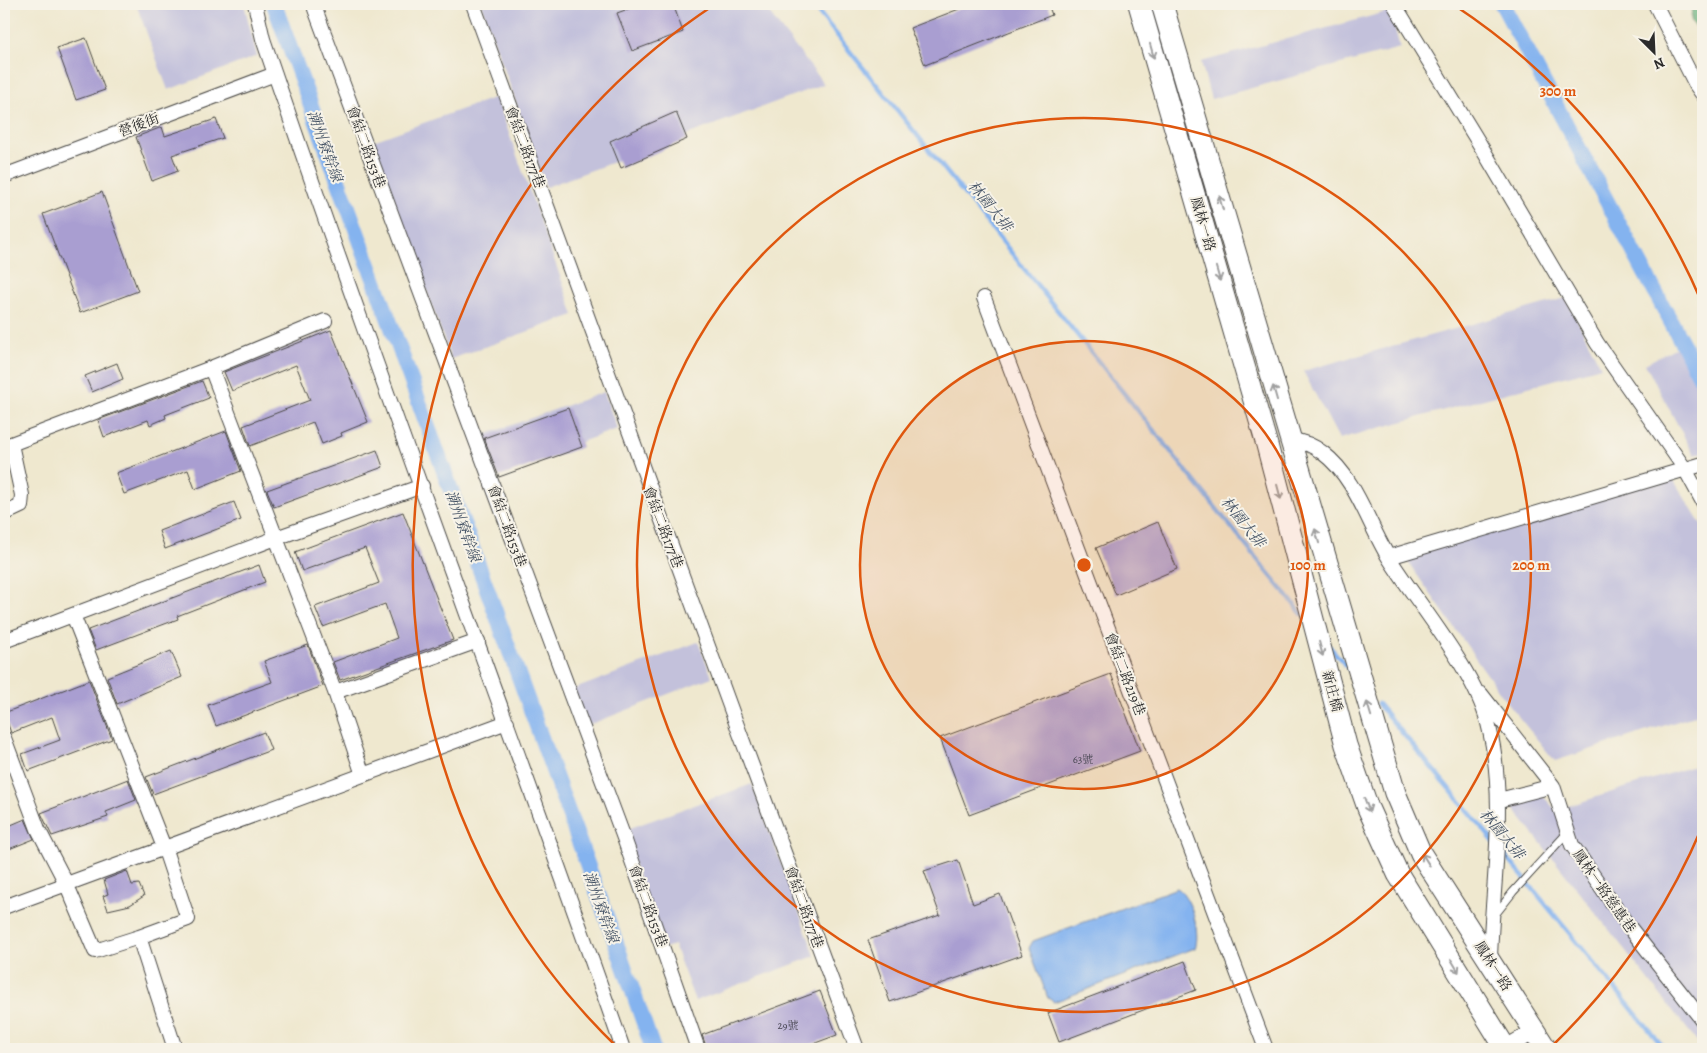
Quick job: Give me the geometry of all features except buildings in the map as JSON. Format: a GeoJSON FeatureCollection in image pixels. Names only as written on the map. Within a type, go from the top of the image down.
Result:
{"type":"FeatureCollection","features":[{"type":"Feature","properties":{"kind":"main road","name":"鳳林一路"},"geometry":{"type":"LineString","coordinates":[[1138,4],[1267,445]]}},
{"type":"Feature","properties":{"kind":"main road","name":"鳳林一路"},"geometry":{"type":"LineString","coordinates":[[1162,4],[1394,793],[1421,854],[1546,1049]]}},
{"type":"Feature","properties":{"kind":"main road","name":"新庄橋"},"geometry":{"type":"LineString","coordinates":[[1267,445],[1346,745],[1364,799],[1398,874],[1505,1049]]}},
{"type":"Feature","properties":{"kind":"street"},"geometry":{"type":"LineString","coordinates":[[255,4],[263,39],[275,74],[508,722],[623,1049]]}},
{"type":"Feature","properties":{"kind":"street","name":"會結二路153巷"},"geometry":{"type":"LineString","coordinates":[[315,4],[315,9],[620,829],[698,1049]]}},
{"type":"Feature","properties":{"kind":"street","name":"會結二路177巷"},"geometry":{"type":"LineString","coordinates":[[473,4],[556,227],[621,413],[857,1049]]}},
{"type":"Feature","properties":{"kind":"street"},"geometry":{"type":"LineString","coordinates":[[1394,4],[1479,143],[1597,343],[1685,469],[1703,502]]}},
{"type":"Feature","properties":{"kind":"street"},"geometry":{"type":"LineString","coordinates":[[1654,4],[1703,95]]}},
{"type":"Feature","properties":{"kind":"street","name":"營後街"},"geometry":{"type":"LineString","coordinates":[[4,176],[275,74]]}},
{"type":"Feature","properties":{"kind":"street","name":"會結二路219巷"},"geometry":{"type":"LineString","coordinates":[[984,298],[1266,1049]]}},
{"type":"Feature","properties":{"kind":"street"},"geometry":{"type":"LineString","coordinates":[[4,514],[21,506],[22,495],[11,444],[326,322]]}},
{"type":"Feature","properties":{"kind":"street"},"geometry":{"type":"LineString","coordinates":[[211,368],[335,692],[364,774]]}},
{"type":"Feature","properties":{"kind":"street"},"geometry":{"type":"LineString","coordinates":[[1289,440],[1302,441],[1323,453],[1348,479],[1389,557],[1470,680],[1488,722],[1499,800],[1490,961]]}},
{"type":"Feature","properties":{"kind":"street"},"geometry":{"type":"LineString","coordinates":[[1389,557],[1703,464]]}},
{"type":"Feature","properties":{"kind":"street"},"geometry":{"type":"LineString","coordinates":[[4,641],[276,538],[422,486]]}},
{"type":"Feature","properties":{"kind":"street"},"geometry":{"type":"LineString","coordinates":[[4,738],[38,829],[66,883],[95,951],[188,919],[165,850],[73,615]]}},
{"type":"Feature","properties":{"kind":"street"},"geometry":{"type":"LineString","coordinates":[[335,692],[478,641]]}},
{"type":"Feature","properties":{"kind":"street","name":"鳳林一路慈惠巷"},"geometry":{"type":"LineString","coordinates":[[1470,680],[1553,786],[1572,845],[1628,924],[1703,1021]]}},
{"type":"Feature","properties":{"kind":"street"},"geometry":{"type":"LineString","coordinates":[[4,907],[66,883],[165,850],[364,774],[508,722]]}},
{"type":"Feature","properties":{"kind":"street"},"geometry":{"type":"LineString","coordinates":[[1499,800],[1553,786]]}},
{"type":"Feature","properties":{"kind":"street"},"geometry":{"type":"LineString","coordinates":[[139,936],[175,1049]]}},
{"type":"Feature","properties":{"kind":"street"},"geometry":{"type":"LineString","coordinates":[[1505,1049],[1534,1031]]}},
{"type":"Feature","properties":{"kind":"lane"},"geometry":{"type":"LineString","coordinates":[[1491,920],[1513,892],[1568,832]]}},
{"type":"Feature","properties":{"kind":"shaded area"},"geometry":{"type":"Polygon","coordinates":[[[136,4],[244,4],[257,56],[168,90],[136,4]]]}},
{"type":"Feature","properties":{"kind":"shaded area"},"geometry":{"type":"Polygon","coordinates":[[[481,4],[762,4],[824,84],[546,187],[481,4]]]}},
{"type":"Feature","properties":{"kind":"shaded area"},"geometry":{"type":"Polygon","coordinates":[[[1390,11],[1400,48],[1211,99],[1201,62],[1390,11]]]}},
{"type":"Feature","properties":{"kind":"shaded area"},"geometry":{"type":"Polygon","coordinates":[[[496,97],[574,315],[451,359],[373,141],[496,97]]]}},
{"type":"Feature","properties":{"kind":"shaded area"},"geometry":{"type":"Polygon","coordinates":[[[1566,298],[1601,367],[1339,439],[1303,371],[1566,298]]]}},
{"type":"Feature","properties":{"kind":"shaded area"},"geometry":{"type":"Polygon","coordinates":[[[1688,341],[1703,370],[1703,452],[1694,455],[1645,364],[1688,341]]]}},
{"type":"Feature","properties":{"kind":"shaded area"},"geometry":{"type":"Polygon","coordinates":[[[604,392],[617,429],[492,474],[479,437],[604,392]]]}},
{"type":"Feature","properties":{"kind":"shaded area"},"geometry":{"type":"Polygon","coordinates":[[[1670,474],[1703,528],[1703,713],[1555,761],[1508,704],[1401,552],[1670,474]]]}},
{"type":"Feature","properties":{"kind":"shaded area"},"geometry":{"type":"Polygon","coordinates":[[[698,642],[712,677],[586,726],[572,690],[698,642]]]}},
{"type":"Feature","properties":{"kind":"shaded area"},"geometry":{"type":"Polygon","coordinates":[[[1703,763],[1703,1049],[1510,804],[1537,790],[1556,810],[1703,763]]]}},
{"type":"Feature","properties":{"kind":"shaded area"},"geometry":{"type":"Polygon","coordinates":[[[752,784],[815,956],[695,1001],[674,945],[665,948],[622,831],[752,784]]]}},
{"type":"Feature","properties":{"kind":"green space"},"geometry":{"type":"Polygon","coordinates":[[[1692,4],[1703,4],[1703,37],[1691,21],[1692,4]]]}},
{"type":"Feature","properties":{"kind":"water"},"geometry":{"type":"Polygon","coordinates":[[[1177,888],[1187,899],[1194,915],[1197,933],[1195,948],[1054,1002],[1048,998],[1029,948],[1033,941],[1177,888]]]}},
{"type":"Feature","properties":{"kind":"waterway","name":"潮州寮幹線"},"geometry":{"type":"LineString","coordinates":[[274,4],[653,1049]]}},
{"type":"Feature","properties":{"kind":"waterway","name":"林園大排"},"geometry":{"type":"LineString","coordinates":[[812,4],[1302,614]]}},
{"type":"Feature","properties":{"kind":"waterway"},"geometry":{"type":"LineString","coordinates":[[1502,4],[1703,382]]}},
{"type":"Feature","properties":{"kind":"waterway","name":"林園大排"},"geometry":{"type":"LineString","coordinates":[[1328,645],[1349,669]]}},
{"type":"Feature","properties":{"kind":"waterway","name":"林園大排"},"geometry":{"type":"LineString","coordinates":[[1378,704],[1494,842]]}},
{"type":"Feature","properties":{"kind":"waterway","name":"林園大排"},"geometry":{"type":"LineString","coordinates":[[1500,849],[1665,1049]]}}]}
